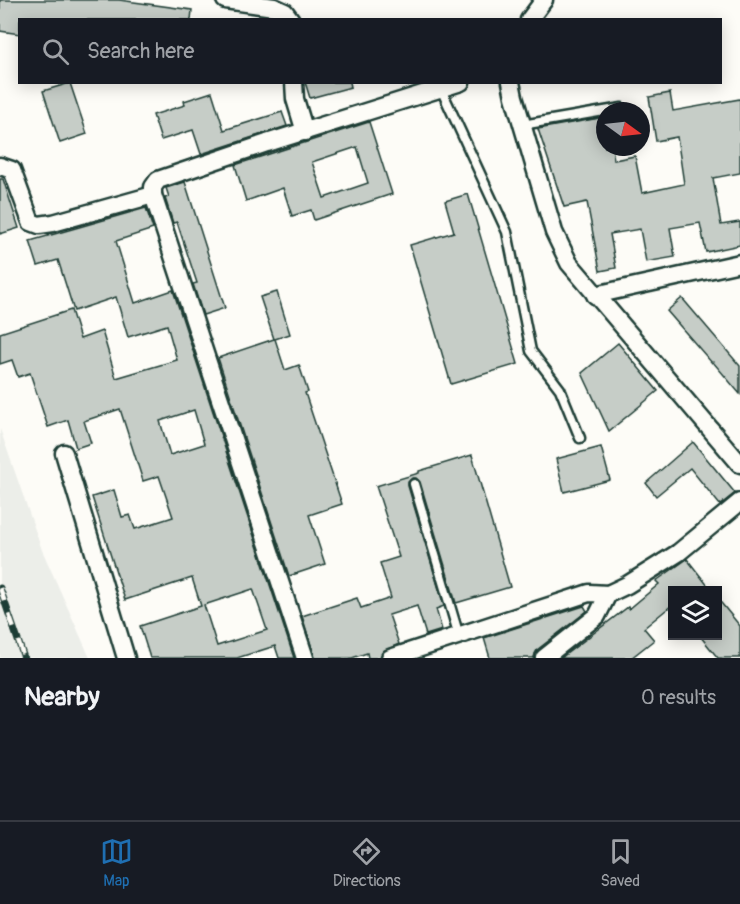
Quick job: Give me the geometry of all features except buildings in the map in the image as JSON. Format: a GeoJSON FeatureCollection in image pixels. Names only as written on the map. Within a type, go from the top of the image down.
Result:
{"type":"FeatureCollection","features":[{"type":"Feature","properties":{"kind":"street"},"geometry":{"type":"LineString","coordinates":[[225,0],[274,7],[285,12],[290,18]]}},
{"type":"Feature","properties":{"kind":"street"},"geometry":{"type":"LineString","coordinates":[[530,18],[544,0]]}},
{"type":"Feature","properties":{"kind":"street"},"geometry":{"type":"LineString","coordinates":[[294,84],[295,99],[305,132]]}},
{"type":"Feature","properties":{"kind":"street"},"geometry":{"type":"LineString","coordinates":[[305,658],[153,195],[153,187],[158,180],[455,84]]}},
{"type":"Feature","properties":{"kind":"street"},"geometry":{"type":"LineString","coordinates":[[511,84],[554,232],[569,263],[740,464]]}},
{"type":"Feature","properties":{"kind":"street"},"geometry":{"type":"LineString","coordinates":[[0,166],[12,170],[31,222],[39,225],[153,195]]}},
{"type":"Feature","properties":{"kind":"street"},"geometry":{"type":"LineString","coordinates":[[594,295],[738,267]]}},
{"type":"Feature","properties":{"kind":"street"},"geometry":{"type":"LineString","coordinates":[[64,453],[126,658]]}},
{"type":"Feature","properties":{"kind":"street"},"geometry":{"type":"LineString","coordinates":[[390,658],[589,594],[608,594],[627,585],[678,552],[740,502]]}},
{"type":"Feature","properties":{"kind":"street"},"geometry":{"type":"LineString","coordinates":[[544,658],[597,616],[608,594]]}},
{"type":"Feature","properties":{"kind":"lane"},"geometry":{"type":"LineString","coordinates":[[441,89],[507,232],[531,351],[560,389],[580,438]]}},
{"type":"Feature","properties":{"kind":"lane"},"geometry":{"type":"LineString","coordinates":[[522,125],[596,112]]}},
{"type":"Feature","properties":{"kind":"lane"},"geometry":{"type":"LineString","coordinates":[[414,484],[459,636]]}},
{"type":"Feature","properties":{"kind":"shaded area"},"geometry":{"type":"Polygon","coordinates":[[[0,429],[42,550],[90,658],[0,658],[0,429]]]}},
{"type":"Feature","properties":{"kind":"railway"},"geometry":{"type":"LineString","coordinates":[[0,588],[24,658]]}}]}
